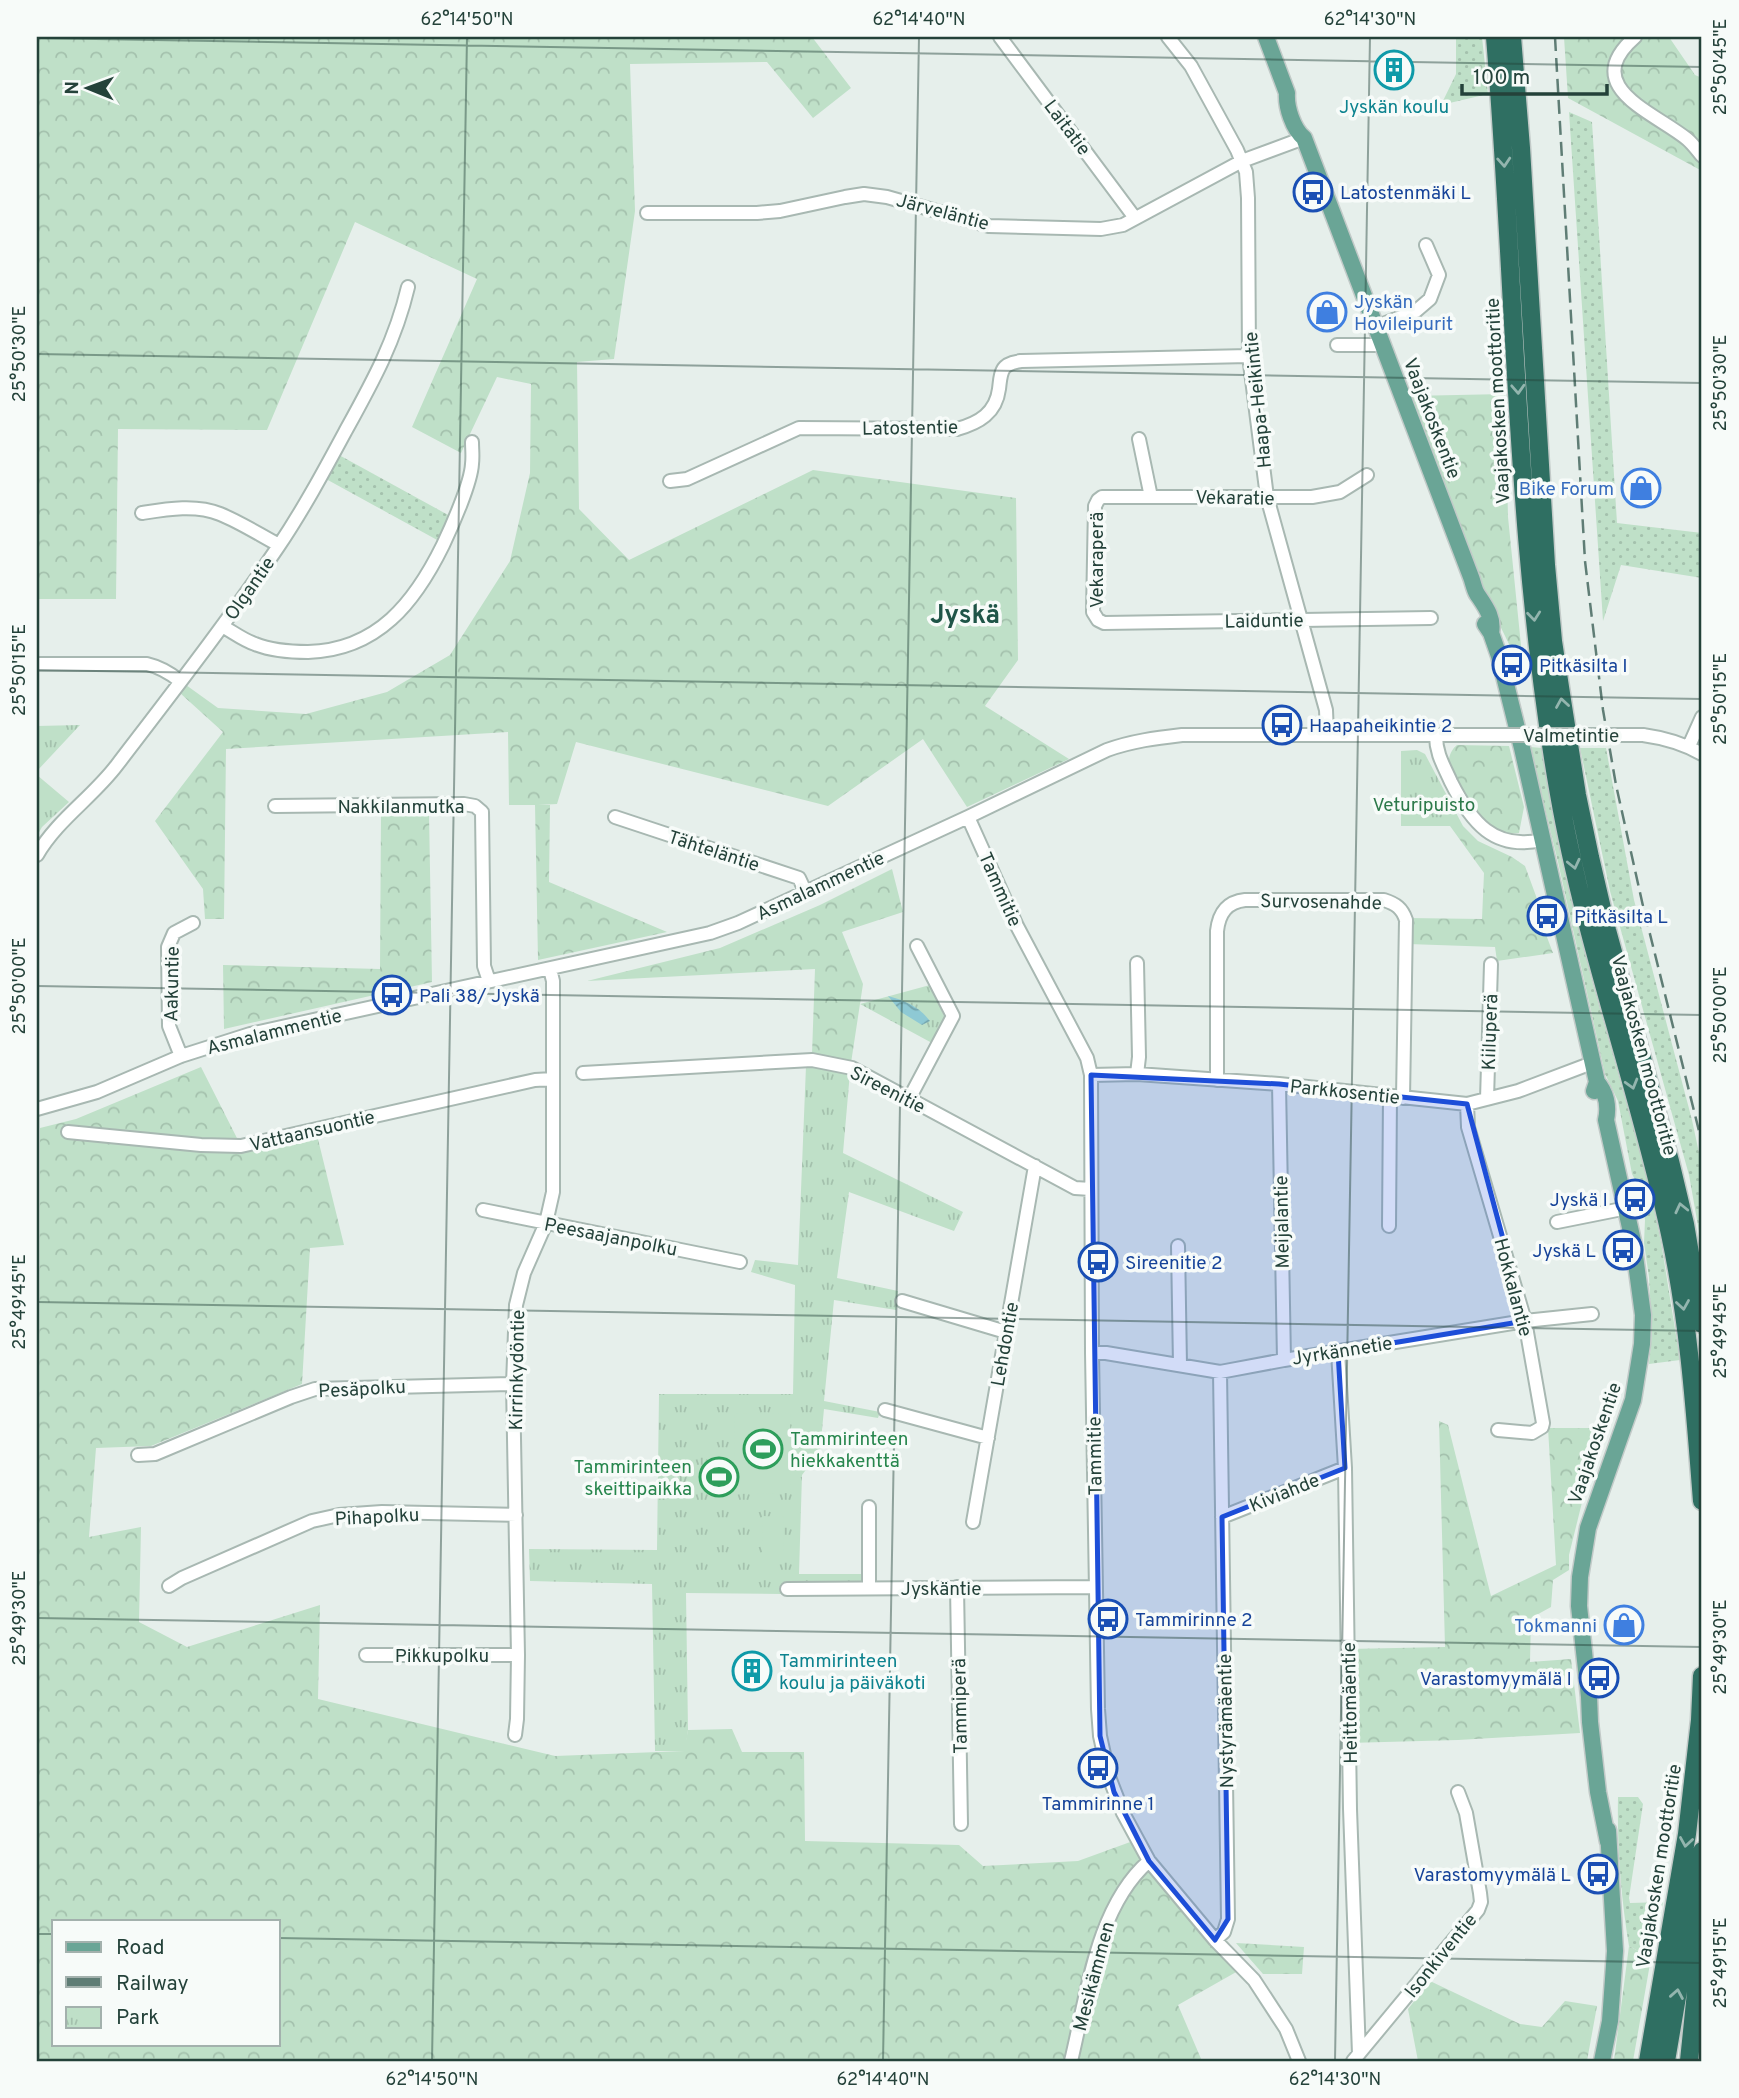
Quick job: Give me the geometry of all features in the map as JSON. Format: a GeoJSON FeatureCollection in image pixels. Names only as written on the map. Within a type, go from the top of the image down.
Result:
{"type":"FeatureCollection","features":[{"type":"Feature","properties":{"kind":"highway","name":"Vaajakosken moottoritie"},"geometry":{"type":"LineString","coordinates":[[1495,37],[1525,513],[1533,615],[1544,702],[1572,856],[1594,949],[1646,1134],[1670,1236],[1689,1345],[1702,1500]]}},
{"type":"Feature","properties":{"kind":"highway","name":"Vaajakosken moottoritie"},"geometry":{"type":"LineString","coordinates":[[1514,41],[1553,641],[1577,795],[1590,857],[1607,930],[1670,1161],[1685,1224],[1702,1324]]}},
{"type":"Feature","properties":{"kind":"highway","name":"Vaajakosken moottoritie"},"geometry":{"type":"LineString","coordinates":[[1648,2061],[1687,1834],[1700,1720],[1702,1676]]}},
{"type":"Feature","properties":{"kind":"highway","name":"Vaajakosken moottoritie"},"geometry":{"type":"LineString","coordinates":[[1666,2061],[1702,1851]]}},
{"type":"Feature","properties":{"kind":"highway"},"geometry":{"type":"LineString","coordinates":[[1699,1870],[1702,1892]]}},
{"type":"Feature","properties":{"kind":"highway"},"geometry":{"type":"LineString","coordinates":[[1689,2061],[1700,1953],[1702,1902]]}},
{"type":"Feature","properties":{"kind":"main road","name":"Vaajakoskentie"},"geometry":{"type":"LineString","coordinates":[[1266,37],[1287,93],[1286,103],[1298,133],[1304,138],[1478,595],[1489,611],[1491,633],[1518,735],[1597,1082],[1594,1091],[1599,1112],[1606,1120],[1640,1284],[1642,1344],[1633,1400],[1596,1502],[1583,1553],[1579,1606],[1589,1697],[1601,1731],[1608,1791],[1608,1842],[1615,1951],[1610,2021],[1602,2061]]}},
{"type":"Feature","properties":{"kind":"street","name":"Laitatie"},"geometry":{"type":"LineString","coordinates":[[1000,37],[1135,218]]}},
{"type":"Feature","properties":{"kind":"street","name":"Haapa-Heikintie"},"geometry":{"type":"LineString","coordinates":[[1168,37],[1191,66],[1246,173],[1249,356],[1267,497],[1326,710],[1327,734]]}},
{"type":"Feature","properties":{"kind":"street"},"geometry":{"type":"LineString","coordinates":[[1635,37],[1625,46],[1615,67],[1614,77],[1618,88],[1631,101],[1688,140],[1702,156]]}},
{"type":"Feature","properties":{"kind":"street","name":"Järveläntie"},"geometry":{"type":"LineString","coordinates":[[647,213],[780,211],[864,194],[887,197],[989,226],[1101,229],[1123,225],[1241,161],[1304,138]]}},
{"type":"Feature","properties":{"kind":"street"},"geometry":{"type":"LineString","coordinates":[[1336,345],[1375,345],[1379,335],[1430,299],[1439,275],[1426,244]]}},
{"type":"Feature","properties":{"kind":"street","name":"Olgantie"},"geometry":{"type":"LineString","coordinates":[[37,855],[57,827],[100,786],[222,626],[279,545],[313,491],[383,363],[400,319],[408,287]]}},
{"type":"Feature","properties":{"kind":"street","name":"Latostentie"},"geometry":{"type":"LineString","coordinates":[[670,481],[687,479],[799,428],[957,429],[971,425],[984,418],[994,407],[1004,369],[1008,364],[1021,361],[1249,356]]}},
{"type":"Feature","properties":{"kind":"street"},"geometry":{"type":"LineString","coordinates":[[1139,439],[1151,497]]}},
{"type":"Feature","properties":{"kind":"street"},"geometry":{"type":"LineString","coordinates":[[222,626],[257,645],[277,651],[301,652],[321,652],[342,647],[383,628],[402,611],[420,586],[452,526],[472,466],[472,442]]}},
{"type":"Feature","properties":{"kind":"street","name":"Vekaratie"},"geometry":{"type":"LineString","coordinates":[[1098,500],[1151,497],[1312,497],[1340,492],[1367,475]]}},
{"type":"Feature","properties":{"kind":"street","name":"Vekaraperä"},"geometry":{"type":"LineString","coordinates":[[1098,500],[1095,506],[1093,612],[1098,620]]}},
{"type":"Feature","properties":{"kind":"street"},"geometry":{"type":"LineString","coordinates":[[142,513],[167,509],[200,509],[219,513],[279,545]]}},
{"type":"Feature","properties":{"kind":"street","name":"Laiduntie"},"geometry":{"type":"LineString","coordinates":[[1098,620],[1104,623],[1431,618]]}},
{"type":"Feature","properties":{"kind":"street"},"geometry":{"type":"LineString","coordinates":[[37,664],[147,664],[164,670],[180,681]]}},
{"type":"Feature","properties":{"kind":"street"},"geometry":{"type":"LineString","coordinates":[[1689,746],[1702,717]]}},
{"type":"Feature","properties":{"kind":"street","name":"Asmalammentie"},"geometry":{"type":"LineString","coordinates":[[37,1109],[97,1092],[181,1056],[250,1034],[710,933],[738,923],[1126,743],[1182,735],[1436,736]]}},
{"type":"Feature","properties":{"kind":"street","name":"Valmetintie"},"geometry":{"type":"LineString","coordinates":[[1436,736],[1643,735],[1667,738],[1702,754]]}},
{"type":"Feature","properties":{"kind":"street"},"geometry":{"type":"LineString","coordinates":[[1436,736],[1436,750],[1441,761],[1478,824],[1488,833],[1509,842],[1527,844],[1542,840]]}},
{"type":"Feature","properties":{"kind":"street","name":"Nakkilanmutka"},"geometry":{"type":"LineString","coordinates":[[275,806],[475,806],[482,812],[485,965],[489,981]]}},
{"type":"Feature","properties":{"kind":"street","name":"Tähteläntie"},"geometry":{"type":"LineString","coordinates":[[615,817],[799,878],[804,891]]}},
{"type":"Feature","properties":{"kind":"street","name":"Tammitie"},"geometry":{"type":"LineString","coordinates":[[968,817],[1017,926],[1087,1058],[1091,1075],[1098,1709],[1104,1758],[1114,1792],[1149,1861],[1215,1940],[1254,1980],[1286,2029],[1299,2061]]}},
{"type":"Feature","properties":{"kind":"street","name":"Survosenahde"},"geometry":{"type":"LineString","coordinates":[[1217,1080],[1217,931],[1218,922],[1227,906],[1234,901],[1245,900],[1384,900],[1394,903],[1406,920],[1389,1226]]}},
{"type":"Feature","properties":{"kind":"street","name":"Aakuntie"},"geometry":{"type":"LineString","coordinates":[[181,1056],[169,1026],[168,947],[174,933],[193,923]]}},
{"type":"Feature","properties":{"kind":"street"},"geometry":{"type":"LineString","coordinates":[[909,1099],[953,1016],[917,946]]}},
{"type":"Feature","properties":{"kind":"street"},"geometry":{"type":"LineString","coordinates":[[1137,964],[1137,1074]]}},
{"type":"Feature","properties":{"kind":"street","name":"Kiiluperä"},"geometry":{"type":"LineString","coordinates":[[1488,1099],[1491,964]]}},
{"type":"Feature","properties":{"kind":"street","name":"Kirrinkydöntie"},"geometry":{"type":"LineString","coordinates":[[515,1735],[518,1655],[513,1384],[516,1304],[524,1273],[546,1223],[553,1192],[553,981],[550,969]]}},
{"type":"Feature","properties":{"kind":"street","name":"Sireenitie"},"geometry":{"type":"LineString","coordinates":[[583,1073],[812,1060],[852,1068],[1075,1188],[1091,1189]]}},
{"type":"Feature","properties":{"kind":"street","name":"Parkkosentie"},"geometry":{"type":"LineString","coordinates":[[1091,1075],[1137,1074],[1279,1084],[1467,1104],[1518,1091],[1592,1062]]}},
{"type":"Feature","properties":{"kind":"street","name":"Vattaansuontie"},"geometry":{"type":"LineString","coordinates":[[68,1132],[201,1145],[241,1146],[535,1080],[553,1079]]}},
{"type":"Feature","properties":{"kind":"street","name":"Meijalantie"},"geometry":{"type":"LineString","coordinates":[[1279,1084],[1283,1360]]}},
{"type":"Feature","properties":{"kind":"street","name":"Hokkalantie"},"geometry":{"type":"LineString","coordinates":[[1467,1104],[1468,1127],[1525,1321],[1543,1423],[1542,1427],[1532,1433],[1498,1430]]}},
{"type":"Feature","properties":{"kind":"street","name":"Lehdontie"},"geometry":{"type":"LineString","coordinates":[[972,1522],[1035,1166]]}},
{"type":"Feature","properties":{"kind":"street"},"geometry":{"type":"LineString","coordinates":[[1557,1222],[1626,1209]]}},
{"type":"Feature","properties":{"kind":"street","name":"Peesaajanpolku"},"geometry":{"type":"LineString","coordinates":[[483,1210],[740,1262]]}},
{"type":"Feature","properties":{"kind":"street"},"geometry":{"type":"LineString","coordinates":[[1178,1246],[1180,1365]]}},
{"type":"Feature","properties":{"kind":"street"},"geometry":{"type":"LineString","coordinates":[[902,1301],[1006,1332]]}},
{"type":"Feature","properties":{"kind":"street","name":"Jyrkännetie"},"geometry":{"type":"LineString","coordinates":[[1092,1353],[1220,1372],[1525,1321],[1592,1314]]}},
{"type":"Feature","properties":{"kind":"street","name":"Heittomäentie"},"geometry":{"type":"LineString","coordinates":[[1338,1352],[1345,1468],[1356,2057]]}},
{"type":"Feature","properties":{"kind":"street","name":"Nystyrämäentie"},"geometry":{"type":"LineString","coordinates":[[1215,1940],[1224,1932],[1228,1919],[1220,1372]]}},
{"type":"Feature","properties":{"kind":"street","name":"Pesäpolku"},"geometry":{"type":"LineString","coordinates":[[138,1455],[155,1454],[291,1396],[315,1390],[513,1384]]}},
{"type":"Feature","properties":{"kind":"street"},"geometry":{"type":"LineString","coordinates":[[885,1410],[988,1438]]}},
{"type":"Feature","properties":{"kind":"street","name":"Kiviahde"},"geometry":{"type":"LineString","coordinates":[[1222,1517],[1345,1468]]}},
{"type":"Feature","properties":{"kind":"street"},"geometry":{"type":"LineString","coordinates":[[869,1507],[869,1588]]}},
{"type":"Feature","properties":{"kind":"street","name":"Pihapolku"},"geometry":{"type":"LineString","coordinates":[[169,1586],[312,1521],[339,1515],[382,1512],[516,1515]]}},
{"type":"Feature","properties":{"kind":"street","name":"Tammiperä"},"geometry":{"type":"LineString","coordinates":[[957,1587],[961,1824]]}},
{"type":"Feature","properties":{"kind":"street","name":"Jyskäntie"},"geometry":{"type":"LineString","coordinates":[[787,1589],[1096,1587]]}},
{"type":"Feature","properties":{"kind":"street","name":"Pikkupolku"},"geometry":{"type":"LineString","coordinates":[[366,1656],[518,1655]]}},
{"type":"Feature","properties":{"kind":"street","name":"Isonkiventie"},"geometry":{"type":"LineString","coordinates":[[1356,2057],[1478,1910],[1480,1893],[1466,1813],[1458,1792]]}},
{"type":"Feature","properties":{"kind":"street","name":"Mesikämmen"},"geometry":{"type":"LineString","coordinates":[[1071,2061],[1096,1955],[1108,1917],[1126,1887],[1149,1861]]}},
{"type":"Feature","properties":{"kind":"highlighted area"},"geometry":{"type":"Polygon","coordinates":[[[1091,1075],[1279,1084],[1467,1104],[1525,1321],[1338,1352],[1345,1468],[1222,1517],[1228,1919],[1215,1940],[1149,1861],[1114,1792],[1100,1736],[1091,1075]]]}},
{"type":"Feature","properties":{"kind":"green space"},"geometry":{"type":"Polygon","coordinates":[[[37,37],[812,37],[851,88],[813,118],[767,62],[630,64],[635,211],[614,359],[577,362],[579,509],[629,560],[813,470],[1016,498],[1018,660],[985,706],[1069,759],[967,807],[923,739],[828,806],[576,742],[557,804],[538,805],[550,805],[549,882],[667,932],[538,960],[535,805],[509,805],[508,732],[226,749],[224,919],[205,919],[203,889],[155,821],[223,732],[180,693],[186,685],[218,708],[306,714],[387,692],[450,655],[510,561],[530,473],[531,384],[497,377],[461,453],[412,427],[477,279],[355,222],[267,430],[118,429],[116,599],[37,599],[37,37]]]}},
{"type":"Feature","properties":{"kind":"green space"},"geometry":{"type":"Polygon","coordinates":[[[1456,37],[1482,37],[1488,94],[1441,105],[1456,74],[1456,37]]]}},
{"type":"Feature","properties":{"kind":"green space"},"geometry":{"type":"Polygon","coordinates":[[[1564,37],[1669,37],[1695,75],[1702,78],[1702,171],[1568,98],[1564,37]]]}},
{"type":"Feature","properties":{"kind":"green space"},"geometry":{"type":"Polygon","coordinates":[[[1569,112],[1592,122],[1617,523],[1702,533],[1702,578],[1621,565],[1603,621],[1569,112]]]}},
{"type":"Feature","properties":{"kind":"green space"},"geometry":{"type":"Polygon","coordinates":[[[1505,394],[1508,517],[1524,675],[1488,601],[1409,396],[1505,394]]]}},
{"type":"Feature","properties":{"kind":"green space"},"geometry":{"type":"Polygon","coordinates":[[[339,455],[450,516],[439,541],[326,479],[339,455]]]}},
{"type":"Feature","properties":{"kind":"green space"},"geometry":{"type":"Polygon","coordinates":[[[80,725],[37,771],[37,726],[80,725]]]}},
{"type":"Feature","properties":{"kind":"green space"},"geometry":{"type":"Polygon","coordinates":[[[1457,745],[1509,746],[1524,807],[1519,833],[1505,834],[1495,831],[1473,807],[1450,766],[1450,755],[1457,745]]]}},
{"type":"Feature","properties":{"kind":"green space"},"geometry":{"type":"Polygon","coordinates":[[[1530,747],[1542,748],[1567,877],[1591,977],[1646,1172],[1661,1242],[1680,1360],[1649,1364],[1652,1333],[1649,1277],[1644,1243],[1645,1220],[1639,1187],[1632,1174],[1618,1101],[1605,1074],[1530,747]]]}},
{"type":"Feature","properties":{"kind":"green space"},"geometry":{"type":"Polygon","coordinates":[[[1580,748],[1606,748],[1634,900],[1702,1167],[1702,1248],[1689,1175],[1610,891],[1580,748]]]}},
{"type":"Feature","properties":{"kind":"green space","name":"Veturipuisto"},"geometry":{"type":"Polygon","coordinates":[[[1417,750],[1425,754],[1463,826],[1401,826],[1401,751],[1417,750]]]}},
{"type":"Feature","properties":{"kind":"green space"},"geometry":{"type":"Polygon","coordinates":[[[37,775],[69,802],[42,827],[37,836],[37,775]]]}},
{"type":"Feature","properties":{"kind":"green space"},"geometry":{"type":"Polygon","coordinates":[[[381,813],[429,813],[432,982],[224,1029],[223,965],[380,969],[381,813]]]}},
{"type":"Feature","properties":{"kind":"green space"},"geometry":{"type":"Polygon","coordinates":[[[1450,826],[1463,826],[1478,841],[1525,866],[1553,953],[1497,961],[1495,947],[1408,944],[1408,918],[1482,919],[1484,873],[1450,826]]]}},
{"type":"Feature","properties":{"kind":"green space"},"geometry":{"type":"Polygon","coordinates":[[[892,869],[903,912],[842,932],[863,984],[851,1063],[812,1054],[815,969],[587,981],[720,948],[820,905],[892,869]]]}},
{"type":"Feature","properties":{"kind":"green space"},"geometry":{"type":"Polygon","coordinates":[[[930,985],[945,1018],[932,1043],[860,1004],[930,985]]]}},
{"type":"Feature","properties":{"kind":"green space"},"geometry":{"type":"Polygon","coordinates":[[[814,1064],[850,1072],[843,1153],[963,1212],[954,1231],[849,1192],[837,1278],[898,1291],[896,1310],[834,1300],[824,1401],[880,1412],[878,1418],[824,1409],[820,1451],[802,1475],[799,1574],[862,1574],[862,1581],[783,1582],[782,1594],[686,1593],[688,1730],[685,1751],[655,1751],[652,1584],[530,1581],[529,1549],[657,1550],[659,1394],[793,1394],[795,1285],[751,1272],[755,1260],[798,1265],[806,1066],[814,1064]]]}},
{"type":"Feature","properties":{"kind":"green space"},"geometry":{"type":"Polygon","coordinates":[[[201,1067],[242,1148],[316,1131],[344,1245],[310,1248],[302,1384],[151,1446],[96,1448],[89,1537],[141,1527],[139,1622],[187,1647],[320,1605],[318,1699],[555,1756],[684,1751],[688,1730],[732,1729],[742,1752],[804,1752],[805,1841],[959,1845],[983,1866],[1078,1861],[1133,1841],[1238,1971],[1178,2005],[1202,2061],[37,2061],[40,1128],[76,1119],[201,1067]]]}},
{"type":"Feature","properties":{"kind":"green space","name":"Tammirinteen hiekkakenttä"},"geometry":{"type":"Polygon","coordinates":[[[790,1413],[791,1493],[735,1494],[734,1414],[790,1413]]]}},
{"type":"Feature","properties":{"kind":"green space"},"geometry":{"type":"Polygon","coordinates":[[[1439,1421],[1448,1425],[1491,1596],[1556,1565],[1548,1428],[1608,1428],[1591,1466],[1569,1555],[1569,1570],[1553,1580],[1551,1607],[1531,1618],[1530,1662],[1571,1659],[1580,1733],[1348,1743],[1348,1649],[1445,1647],[1439,1421]]]}},
{"type":"Feature","properties":{"kind":"green space","name":"Tammirinteen skeittipaikka"},"geometry":{"type":"Polygon","coordinates":[[[706,1468],[733,1468],[732,1485],[706,1485],[706,1468]]]}},
{"type":"Feature","properties":{"kind":"green space"},"geometry":{"type":"Polygon","coordinates":[[[763,1516],[784,1517],[783,1553],[762,1553],[763,1516]]]}},
{"type":"Feature","properties":{"kind":"green space"},"geometry":{"type":"Polygon","coordinates":[[[1618,1797],[1638,1797],[1643,1804],[1629,1898],[1630,1903],[1663,1902],[1651,1958],[1629,1946],[1620,1872],[1618,1797]]]}},
{"type":"Feature","properties":{"kind":"green space"},"geometry":{"type":"Polygon","coordinates":[[[1236,1943],[1304,1947],[1302,1974],[1263,1974],[1236,1943]]]}},
{"type":"Feature","properties":{"kind":"green space"},"geometry":{"type":"Polygon","coordinates":[[[1629,1946],[1651,1958],[1633,2061],[1614,2061],[1629,1946]]]}},
{"type":"Feature","properties":{"kind":"green space"},"geometry":{"type":"Polygon","coordinates":[[[1430,1981],[1520,2024],[1542,2027],[1565,2001],[1597,2006],[1587,2061],[1418,2061],[1408,2009],[1430,1981]]]}},
{"type":"Feature","properties":{"kind":"water"},"geometry":{"type":"Polygon","coordinates":[[[888,996],[911,1005],[930,1021],[922,1025],[901,1012],[888,996]]]}},
{"type":"Feature","properties":{"kind":"railway"},"geometry":{"type":"LineString","coordinates":[[1555,37],[1585,561],[1603,710],[1616,785],[1643,906],[1702,1143]]}},
{"type":"Feature","properties":{"kind":"place","name":"Jyskän koulu"},"geometry":{"type":"Point","coordinates":[1394,70]}},
{"type":"Feature","properties":{"kind":"place","name":"Latostenmäki L"},"geometry":{"type":"Point","coordinates":[1313,192]}},
{"type":"Feature","properties":{"kind":"place","name":"Jyskän Hovileipurit"},"geometry":{"type":"Point","coordinates":[1327,312]}},
{"type":"Feature","properties":{"kind":"place","name":"Bike Forum"},"geometry":{"type":"Point","coordinates":[1641,488]}},
{"type":"Feature","properties":{"kind":"place","name":"Pitkäsilta I"},"geometry":{"type":"Point","coordinates":[1512,665]}},
{"type":"Feature","properties":{"kind":"place","name":"Haapaheikintie 2"},"geometry":{"type":"Point","coordinates":[1282,725]}},
{"type":"Feature","properties":{"kind":"place","name":"Pitkäsilta L"},"geometry":{"type":"Point","coordinates":[1547,916]}},
{"type":"Feature","properties":{"kind":"place","name":"Pali 38/ Jyskä"},"geometry":{"type":"Point","coordinates":[392,995]}},
{"type":"Feature","properties":{"kind":"place","name":"Jyskä I"},"geometry":{"type":"Point","coordinates":[1635,1199]}},
{"type":"Feature","properties":{"kind":"place","name":"Jyskä L"},"geometry":{"type":"Point","coordinates":[1623,1250]}},
{"type":"Feature","properties":{"kind":"place","name":"Sireenitie 2"},"geometry":{"type":"Point","coordinates":[1098,1262]}},
{"type":"Feature","properties":{"kind":"place","name":"Tammirinteen hiekkakenttä"},"geometry":{"type":"Point","coordinates":[763,1449]}},
{"type":"Feature","properties":{"kind":"place","name":"Tammirinteen skeittipaikka"},"geometry":{"type":"Point","coordinates":[719,1477]}},
{"type":"Feature","properties":{"kind":"place","name":"Tammirinne 2"},"geometry":{"type":"Point","coordinates":[1108,1619]}},
{"type":"Feature","properties":{"kind":"place","name":"Tokmanni"},"geometry":{"type":"Point","coordinates":[1624,1625]}},
{"type":"Feature","properties":{"kind":"place","name":"Tammirinteen koulu ja päiväkoti"},"geometry":{"type":"Point","coordinates":[752,1671]}},
{"type":"Feature","properties":{"kind":"place","name":"Varastomyymälä I"},"geometry":{"type":"Point","coordinates":[1599,1678]}},
{"type":"Feature","properties":{"kind":"place","name":"Tammirinne 1"},"geometry":{"type":"Point","coordinates":[1098,1768]}},
{"type":"Feature","properties":{"kind":"place","name":"Varastomyymälä L"},"geometry":{"type":"Point","coordinates":[1598,1874]}},
{"type":"Feature","properties":{"kind":"district","name":"Jyskä"},"geometry":{"type":"Point","coordinates":[965,614]}}]}
